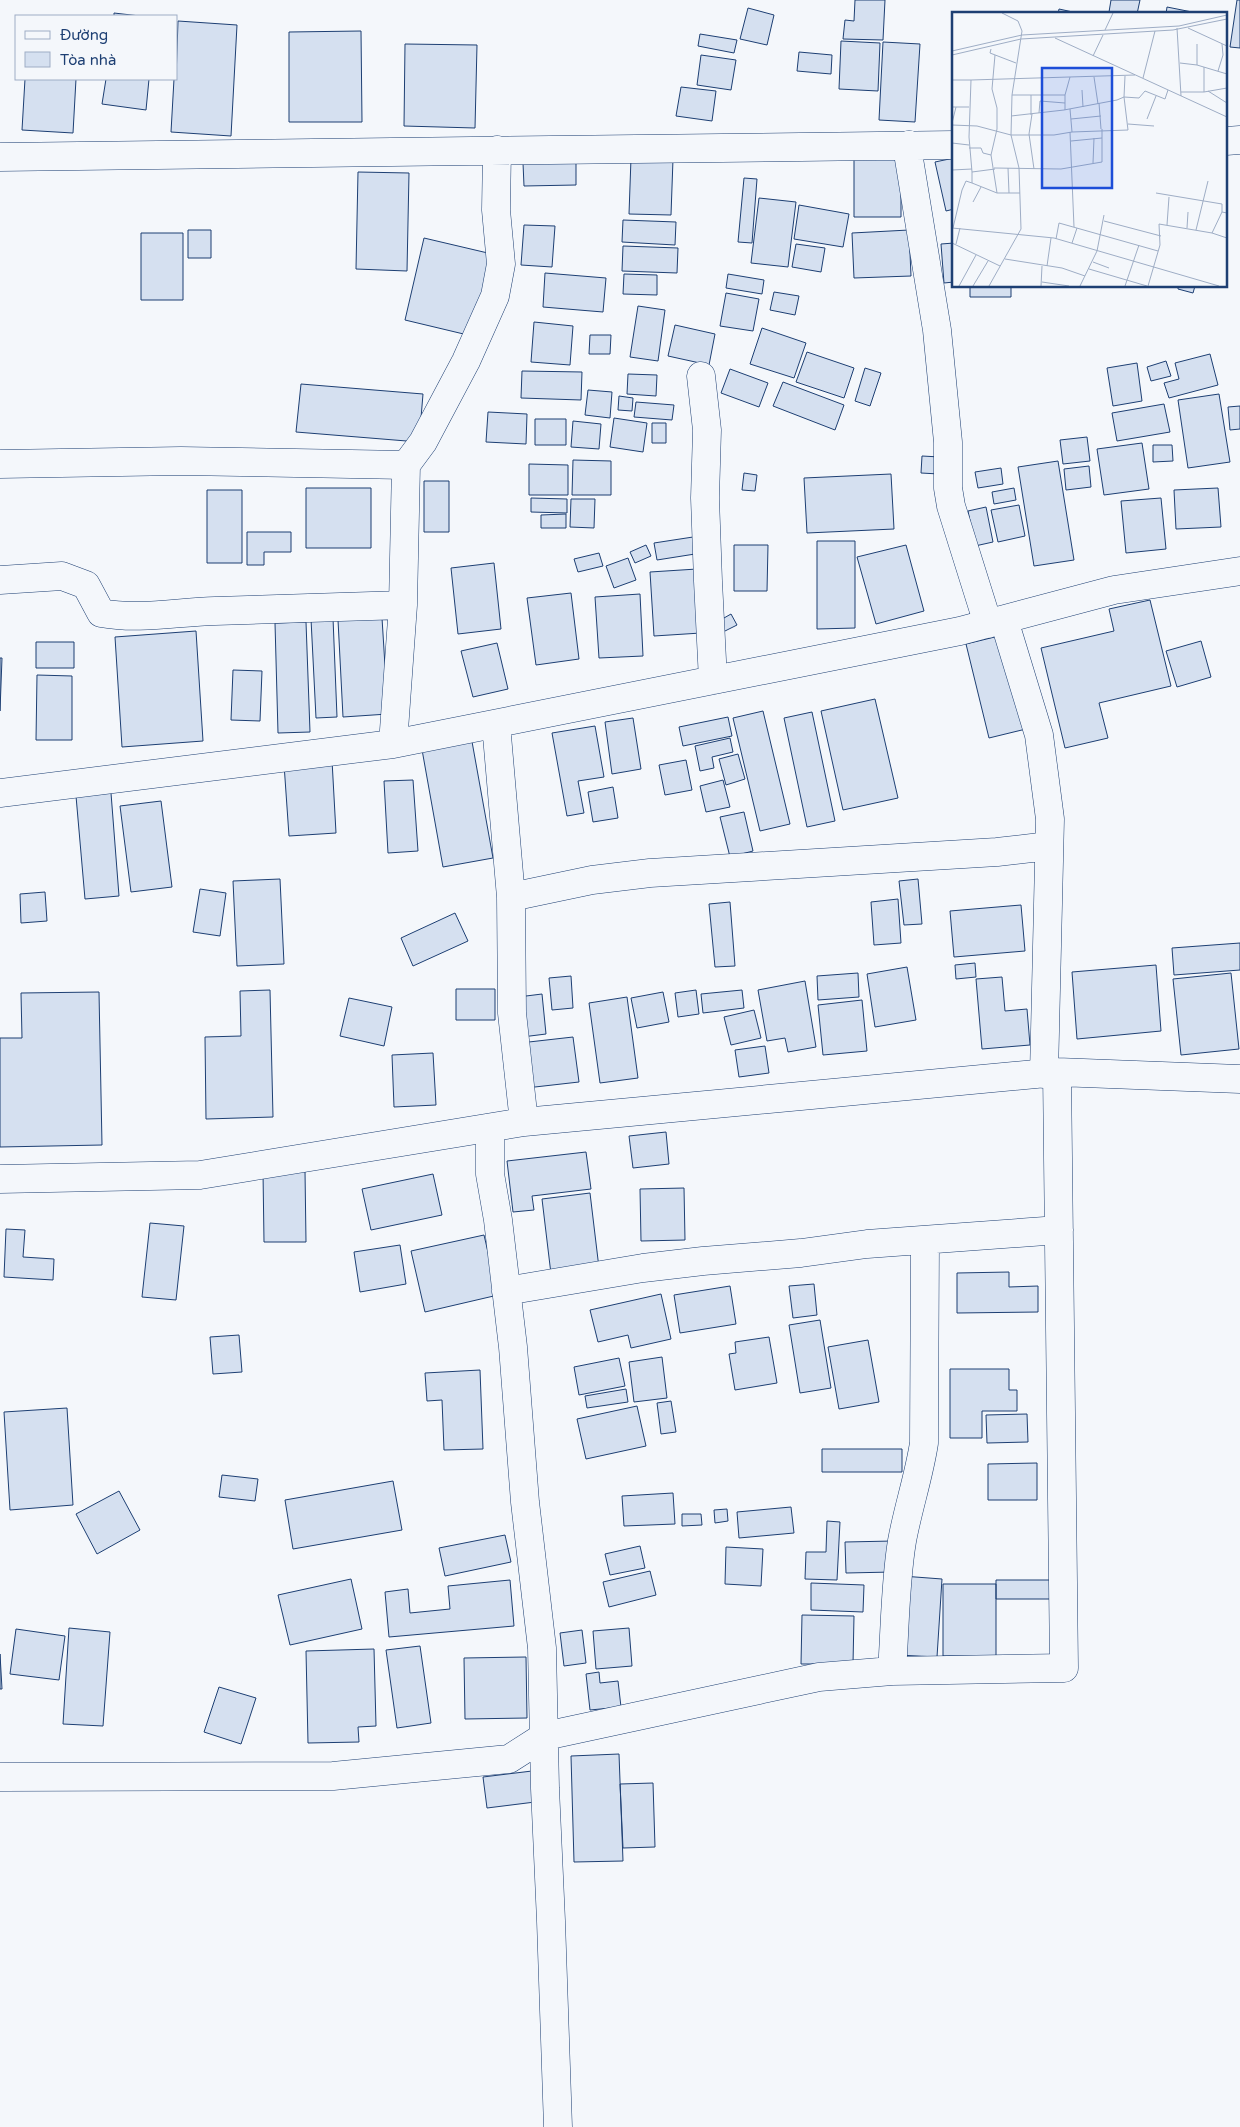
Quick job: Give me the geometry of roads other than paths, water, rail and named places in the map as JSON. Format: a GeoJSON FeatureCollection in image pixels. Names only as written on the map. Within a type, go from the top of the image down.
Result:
{"type":"FeatureCollection","features":[{"type":"Feature","properties":{"kind":"street"},"geometry":{"type":"LineString","coordinates":[[0,1777],[332,1776],[509,1759],[545,1736],[819,1677],[892,1672],[1064,1668],[1059,1230],[1051,1073],[1050,819],[1039,735],[951,506],[948,488],[948,442],[937,330],[909,159],[909,145]]}},
{"type":"Feature","properties":{"kind":"street"},"geometry":{"type":"LineString","coordinates":[[0,157],[952,145]]}},
{"type":"Feature","properties":{"kind":"street"},"geometry":{"type":"LineString","coordinates":[[393,744],[403,606],[406,465],[423,442],[466,361],[495,296],[502,264],[496,210],[497,150]]}},
{"type":"Feature","properties":{"kind":"street"},"geometry":{"type":"LineString","coordinates":[[701,376],[707,430],[706,507],[713,680]]}},
{"type":"Feature","properties":{"kind":"street"},"geometry":{"type":"LineString","coordinates":[[0,464],[181,462],[406,465]]}},
{"type":"Feature","properties":{"kind":"street"},"geometry":{"type":"LineString","coordinates":[[0,793],[393,744],[996,622],[1114,590],[1240,571]]}},
{"type":"Feature","properties":{"kind":"street"},"geometry":{"type":"LineString","coordinates":[[0,580],[62,576],[86,585],[101,612],[119,616],[158,616],[214,611],[403,606]]}},
{"type":"Feature","properties":{"kind":"street"},"geometry":{"type":"LineString","coordinates":[[496,724],[511,897],[512,1013],[524,1122]]}},
{"type":"Feature","properties":{"kind":"street"},"geometry":{"type":"LineString","coordinates":[[511,897],[592,880],[650,872],[997,852],[1049,846]]}},
{"type":"Feature","properties":{"kind":"street"},"geometry":{"type":"LineString","coordinates":[[0,1180],[200,1175],[524,1122],[1051,1073],[1240,1079]]}},
{"type":"Feature","properties":{"kind":"street"},"geometry":{"type":"LineString","coordinates":[[490,1128],[490,1174],[513,1347],[525,1502],[542,1648],[545,1788],[552,1921],[558,2127]]}},
{"type":"Feature","properties":{"kind":"street"},"geometry":{"type":"LineString","coordinates":[[506,1291],[643,1268],[703,1261],[925,1240],[1059,1230]]}},
{"type":"Feature","properties":{"kind":"street"},"geometry":{"type":"LineString","coordinates":[[892,1672],[902,1544],[907,1515],[921,1464],[924,1443],[925,1240]]}}]}
